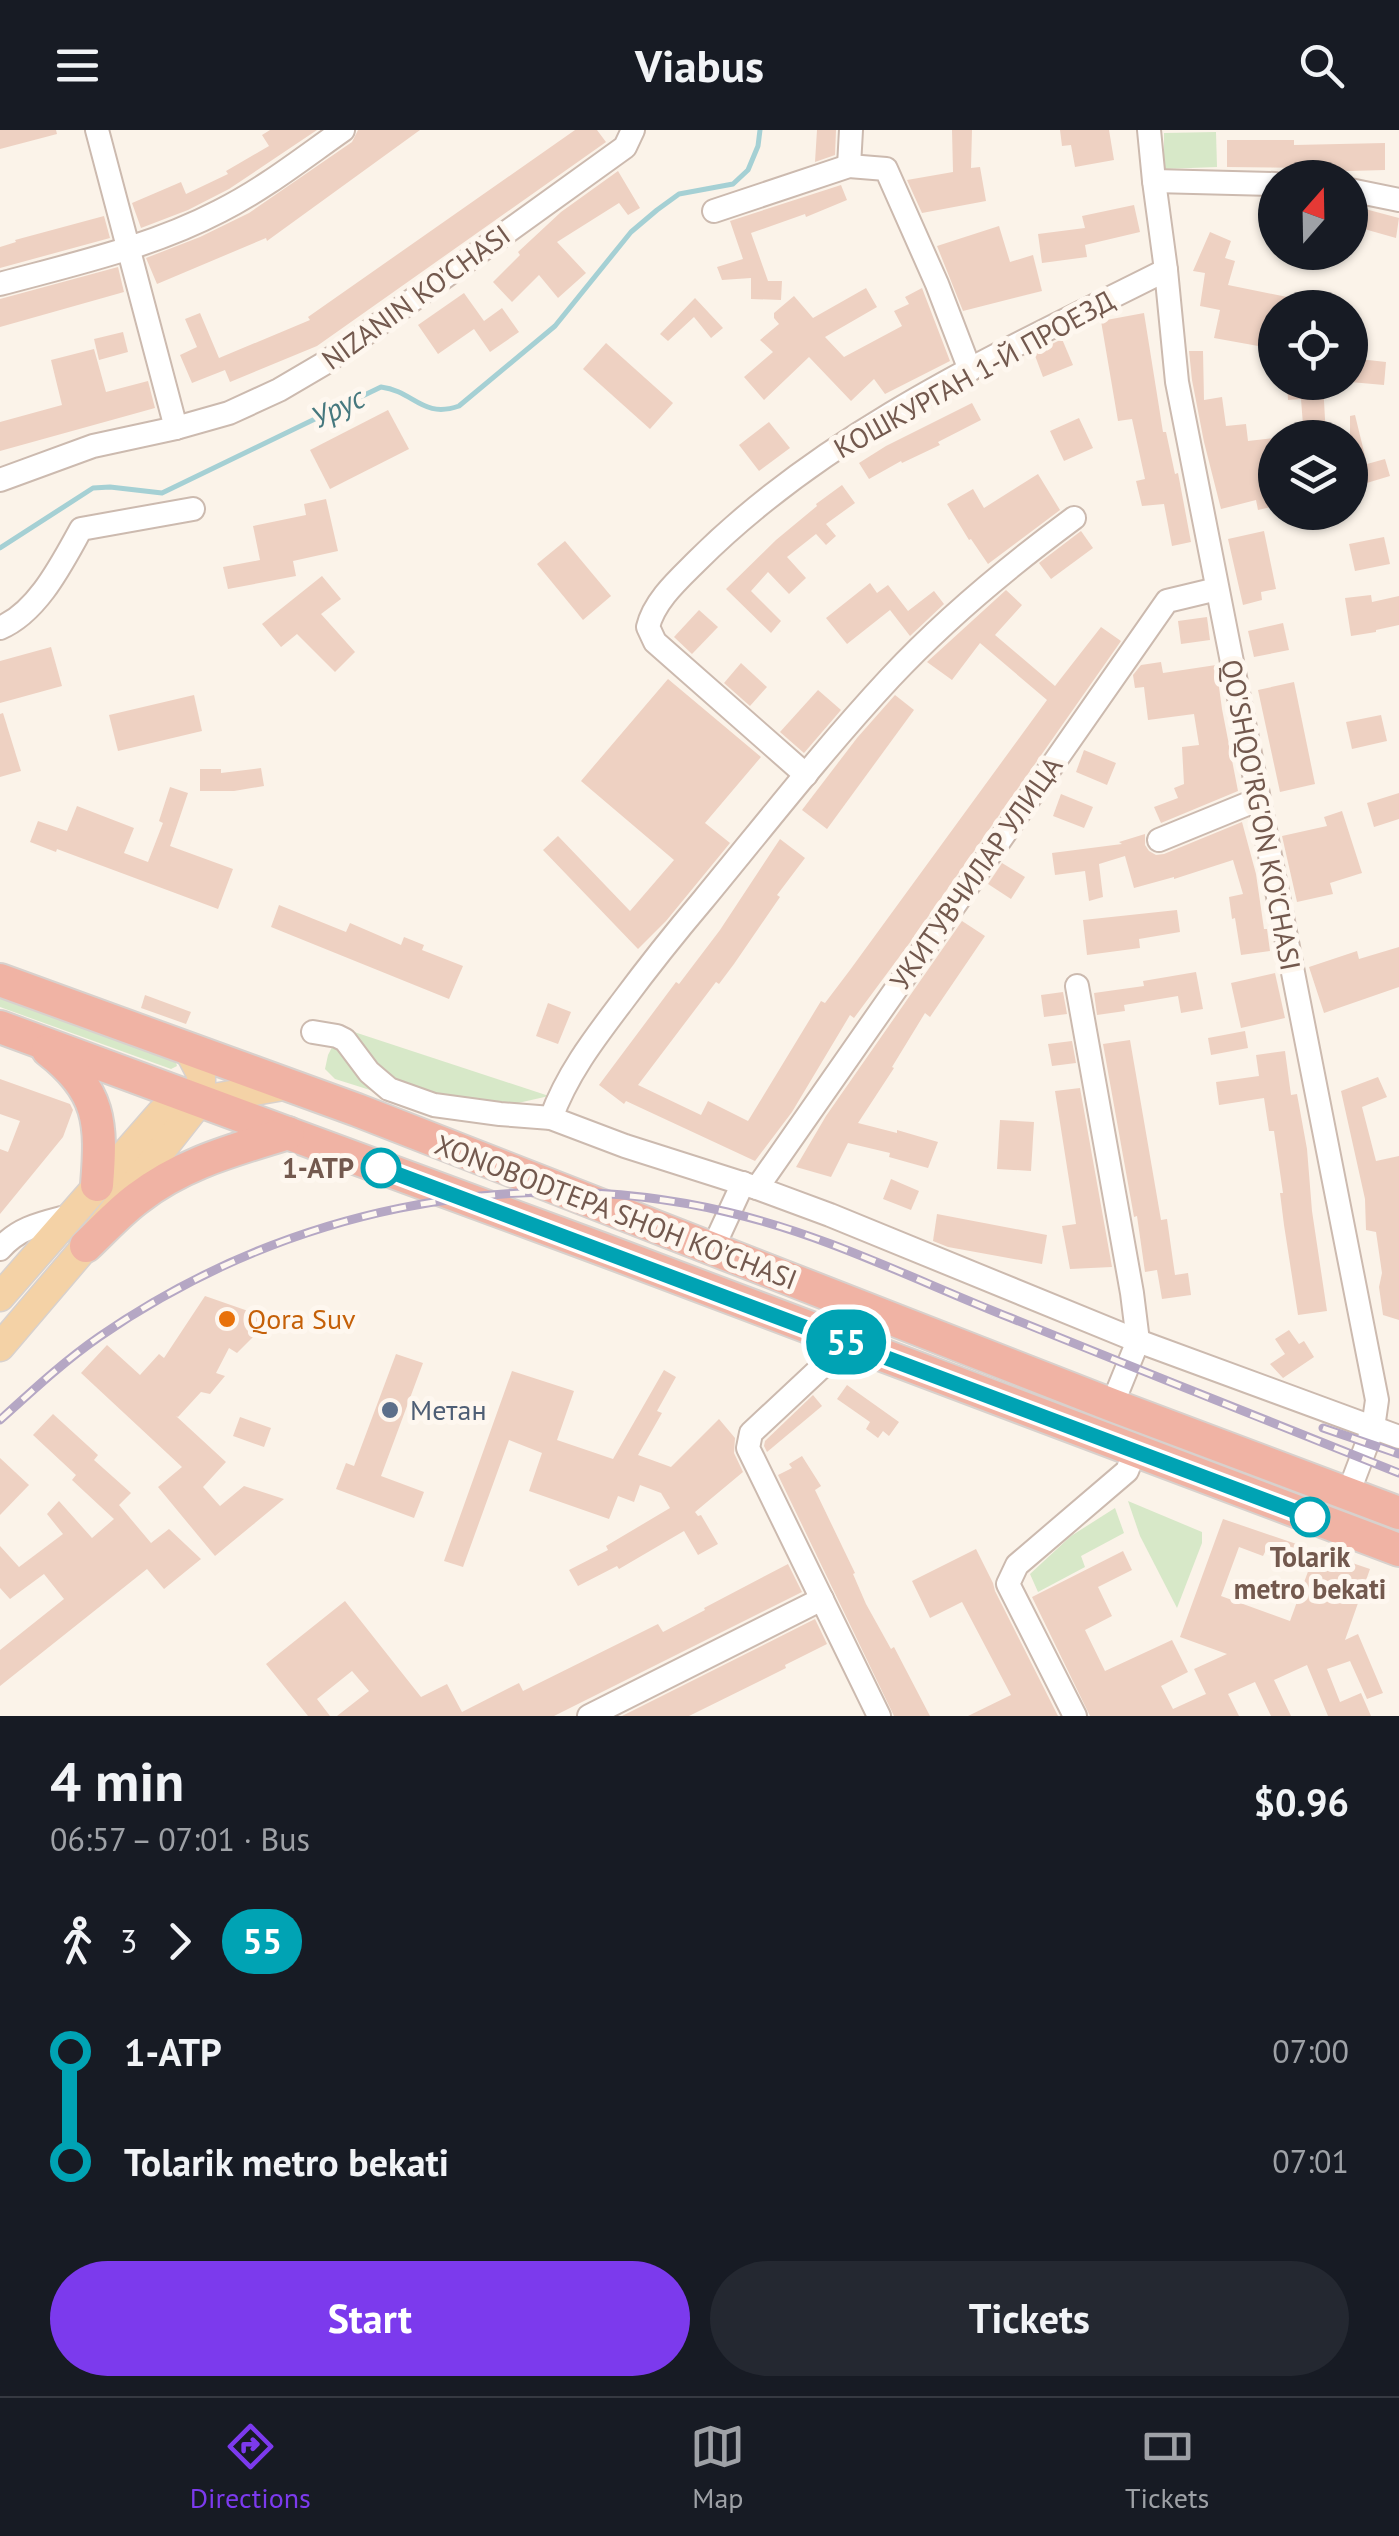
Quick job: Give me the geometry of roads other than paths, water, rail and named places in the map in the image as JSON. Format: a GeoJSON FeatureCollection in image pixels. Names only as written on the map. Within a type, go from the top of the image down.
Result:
{"type":"FeatureCollection","features":[{"type":"Feature","properties":{"kind":"highway","name":"XONOBODTEPA SHOH KO'CHASI"},"geometry":{"type":"LineString","coordinates":[[0,980],[357,1110],[1399,1513]]}},
{"type":"Feature","properties":{"kind":"highway","name":"XONOBODTEPA SHOH KO'CHASI"},"geometry":{"type":"LineString","coordinates":[[0,1026],[1399,1550]]}},
{"type":"Feature","properties":{"kind":"highway"},"geometry":{"type":"LineString","coordinates":[[33,1038],[66,1065],[90,1096],[100,1132],[97,1185]]}},
{"type":"Feature","properties":{"kind":"highway"},"geometry":{"type":"LineString","coordinates":[[86,1246],[127,1206],[169,1176],[280,1130]]}},
{"type":"Feature","properties":{"kind":"main road"},"geometry":{"type":"LineString","coordinates":[[0,1347],[201,1100],[201,1074],[188,1049]]}},
{"type":"Feature","properties":{"kind":"main road"},"geometry":{"type":"LineString","coordinates":[[0,1297],[155,1118],[176,1106],[289,1085],[280,1130]]}},
{"type":"Feature","properties":{"kind":"street"},"geometry":{"type":"LineString","coordinates":[[97,130],[176,428]]}},
{"type":"Feature","properties":{"kind":"street"},"geometry":{"type":"LineString","coordinates":[[0,284],[130,249],[186,227],[243,199],[342,130]]}},
{"type":"Feature","properties":{"kind":"street","name":"NIZANIN KO'CHASI"},"geometry":{"type":"LineString","coordinates":[[0,480],[93,446],[176,428],[254,402],[325,363],[625,147],[633,130]]}},
{"type":"Feature","properties":{"kind":"street"},"geometry":{"type":"LineString","coordinates":[[849,166],[851,130]]}},
{"type":"Feature","properties":{"kind":"street","name":"QO'SHQO'RG'ON KO'CHASI"},"geometry":{"type":"LineString","coordinates":[[1149,130],[1176,382],[1378,1400],[1348,1494]]}},
{"type":"Feature","properties":{"kind":"street"},"geometry":{"type":"LineString","coordinates":[[714,211],[849,166],[886,169],[970,370]]}},
{"type":"Feature","properties":{"kind":"street"},"geometry":{"type":"LineString","coordinates":[[1154,181],[1258,184]]}},
{"type":"Feature","properties":{"kind":"street"},"geometry":{"type":"LineString","coordinates":[[1368,194],[1399,200]]}},
{"type":"Feature","properties":{"kind":"street","name":"КОШКУРГАН 1-Й ПРОЕЗД"},"geometry":{"type":"LineString","coordinates":[[806,775],[659,647],[651,637],[649,621],[658,606],[687,571],[752,511],[844,443],[970,370],[1166,270]]}},
{"type":"Feature","properties":{"kind":"street"},"geometry":{"type":"LineString","coordinates":[[0,628],[5,628],[50,585],[81,529],[193,509]]}},
{"type":"Feature","properties":{"kind":"street"},"geometry":{"type":"LineString","coordinates":[[551,1118],[580,1060],[624,1000],[806,775],[918,649],[1018,559],[1074,518]]}},
{"type":"Feature","properties":{"kind":"street","name":"УКИТУВЧИЛАР УЛИЦА"},"geometry":{"type":"LineString","coordinates":[[712,1250],[750,1185],[831,1079],[1168,601],[1216,590]]}},
{"type":"Feature","properties":{"kind":"street"},"geometry":{"type":"LineString","coordinates":[[1159,840],[1258,800]]}},
{"type":"Feature","properties":{"kind":"street"},"geometry":{"type":"LineString","coordinates":[[1076,986],[1138,1342],[1112,1405]]}},
{"type":"Feature","properties":{"kind":"street"},"geometry":{"type":"LineString","coordinates":[[313,1032],[345,1040],[388,1089],[434,1105],[551,1118],[750,1185],[830,1214],[1138,1342],[1399,1437]]}},
{"type":"Feature","properties":{"kind":"street"},"geometry":{"type":"LineString","coordinates":[[0,1249],[28,1228],[70,1216]]}},
{"type":"Feature","properties":{"kind":"street"},"geometry":{"type":"LineString","coordinates":[[836,1338],[827,1362],[751,1434],[748,1448],[879,1716]]}},
{"type":"Feature","properties":{"kind":"street"},"geometry":{"type":"LineString","coordinates":[[1075,1716],[1008,1584],[1017,1565],[1127,1471],[1135,1451]]}},
{"type":"Feature","properties":{"kind":"street"},"geometry":{"type":"LineString","coordinates":[[589,1716],[822,1599]]}},
{"type":"Feature","properties":{"kind":"waterway","name":"Урус"},"geometry":{"type":"LineString","coordinates":[[0,548],[93,488],[162,493],[381,387],[427,407],[459,406],[555,326],[631,232],[657,210],[679,194],[733,184],[748,170],[760,130]]}},
{"type":"Feature","properties":{"kind":"railway"},"geometry":{"type":"LineString","coordinates":[[0,1420],[99,1337],[169,1293],[243,1257],[320,1229],[400,1208],[481,1196],[563,1192],[645,1198],[727,1212],[800,1233],[1399,1473]]}},
{"type":"Feature","properties":{"kind":"railway"},"geometry":{"type":"LineString","coordinates":[[1323,1428],[1399,1454]]}},
{"type":"Feature","properties":{"kind":"place","name":"1-ATP"},"geometry":{"type":"Point","coordinates":[381,1168]}},
{"type":"Feature","properties":{"kind":"place","name":"Qora Suv"},"geometry":{"type":"Point","coordinates":[227,1319]}},
{"type":"Feature","properties":{"kind":"place","name":"Метан"},"geometry":{"type":"Point","coordinates":[390,1410]}},
{"type":"Feature","properties":{"kind":"place","name":"Tolarik metro bekati"},"geometry":{"type":"Point","coordinates":[1310,1517]}}]}
